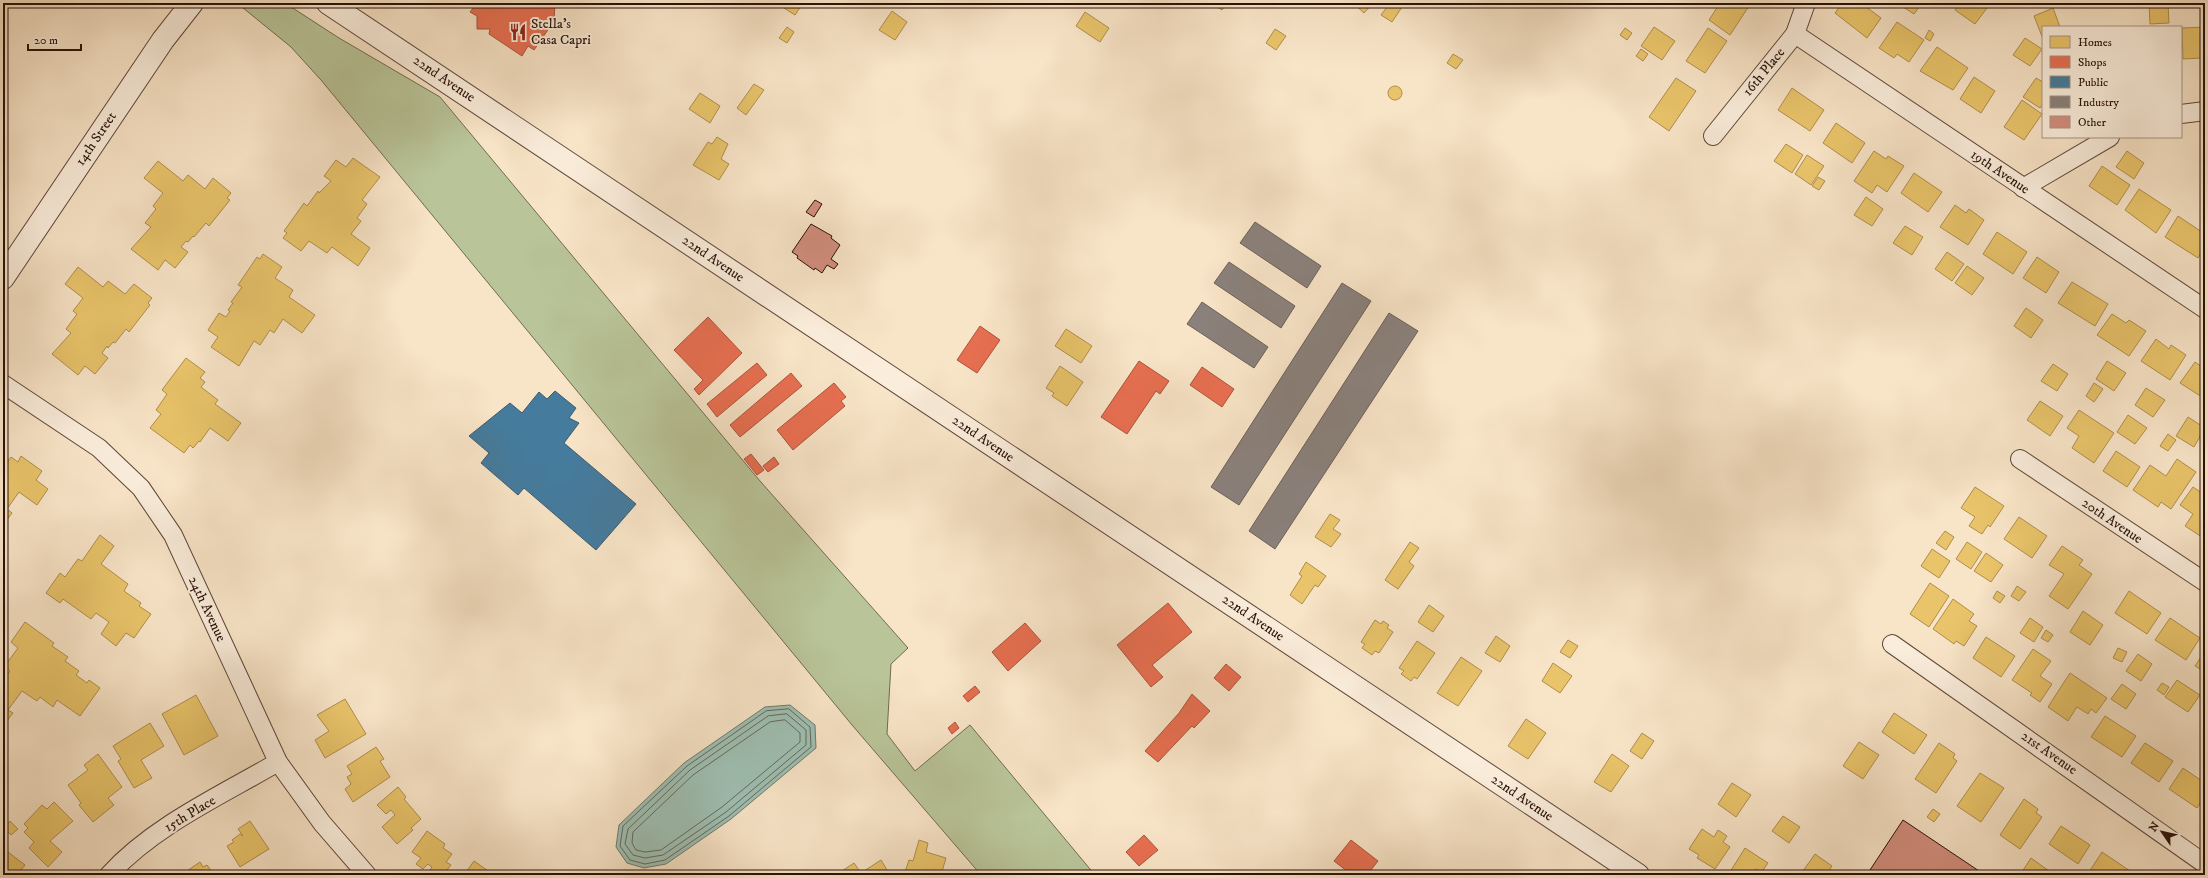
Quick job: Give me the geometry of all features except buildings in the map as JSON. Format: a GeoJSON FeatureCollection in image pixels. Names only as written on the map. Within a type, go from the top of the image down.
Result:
{"type":"FeatureCollection","features":[{"type":"Feature","properties":{"kind":"street","name":"14th Street"},"geometry":{"type":"LineString","coordinates":[[3,278],[163,40],[192,3]]}},
{"type":"Feature","properties":{"kind":"street","name":"16th Place"},"geometry":{"type":"LineString","coordinates":[[1712,136],[1795,34],[1806,3]]}},
{"type":"Feature","properties":{"kind":"street","name":"22nd Avenue"},"geometry":{"type":"LineString","coordinates":[[335,6],[1638,875]]}},
{"type":"Feature","properties":{"kind":"street","name":"19th Avenue"},"geometry":{"type":"LineString","coordinates":[[1795,34],[2205,309]]}},
{"type":"Feature","properties":{"kind":"street"},"geometry":{"type":"LineString","coordinates":[[2182,114],[2205,111]]}},
{"type":"Feature","properties":{"kind":"street"},"geometry":{"type":"LineString","coordinates":[[2023,188],[2108,138]]}},
{"type":"Feature","properties":{"kind":"street","name":"24th Avenue"},"geometry":{"type":"LineString","coordinates":[[3,384],[99,448],[141,488],[173,535],[278,762],[322,823],[367,875]]}},
{"type":"Feature","properties":{"kind":"street","name":"20th Avenue"},"geometry":{"type":"LineString","coordinates":[[2020,459],[2205,582]]}},
{"type":"Feature","properties":{"kind":"street","name":"21st Avenue"},"geometry":{"type":"LineString","coordinates":[[1892,644],[2205,864]]}},
{"type":"Feature","properties":{"kind":"street","name":"15th Place"},"geometry":{"type":"LineString","coordinates":[[109,875],[137,849],[167,826],[278,762]]}},
{"type":"Feature","properties":{"kind":"green space"},"geometry":{"type":"Polygon","coordinates":[[[237,3],[285,3],[339,38],[440,97],[760,481],[908,648],[891,664],[887,734],[915,771],[970,725],[1095,875],[981,875],[852,725],[321,80],[291,47],[237,3]]]}},
{"type":"Feature","properties":{"kind":"water"},"geometry":{"type":"Polygon","coordinates":[[[790,705],[815,725],[816,748],[731,819],[666,864],[644,868],[627,863],[616,847],[619,825],[684,763],[765,707],[790,705]]]}},
{"type":"Feature","properties":{"kind":"place","name":"Stella's Casa Capri"},"geometry":{"type":"Point","coordinates":[518,32]}}]}
